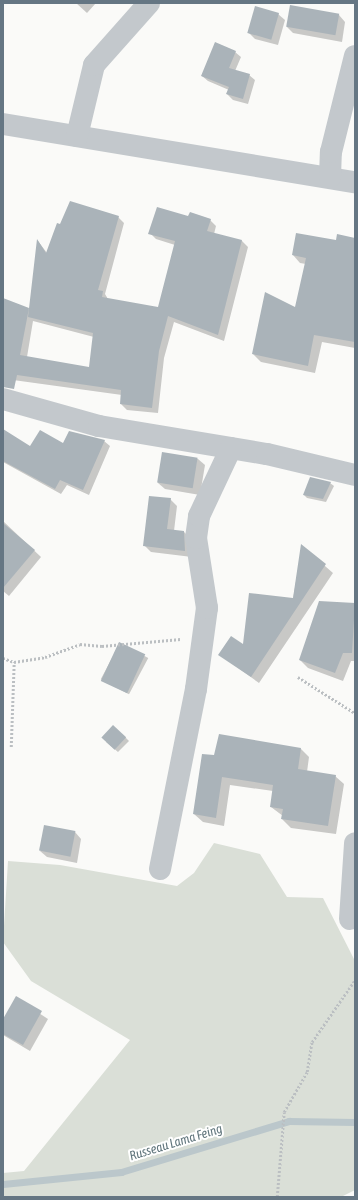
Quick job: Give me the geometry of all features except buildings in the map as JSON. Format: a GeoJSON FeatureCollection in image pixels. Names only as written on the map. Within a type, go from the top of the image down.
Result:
{"type":"FeatureCollection","features":[{"type":"Feature","properties":{"kind":"street"},"geometry":{"type":"LineString","coordinates":[[77,136],[94,65],[149,3]]}},
{"type":"Feature","properties":{"kind":"street"},"geometry":{"type":"LineString","coordinates":[[330,178],[331,152],[355,56]]}},
{"type":"Feature","properties":{"kind":"street"},"geometry":{"type":"LineString","coordinates":[[3,124],[355,182]]}},
{"type":"Feature","properties":{"kind":"street"},"geometry":{"type":"LineString","coordinates":[[3,399],[99,426],[231,448],[355,475]]}},
{"type":"Feature","properties":{"kind":"street"},"geometry":{"type":"LineString","coordinates":[[160,869],[196,689],[207,608],[196,538],[199,516],[231,448]]}},
{"type":"Feature","properties":{"kind":"street"},"geometry":{"type":"LineString","coordinates":[[350,919],[355,843]]}},
{"type":"Feature","properties":{"kind":"path"},"geometry":{"type":"LineString","coordinates":[[3,658],[14,662],[45,657],[80,644],[102,646],[175,640],[204,631]]}},
{"type":"Feature","properties":{"kind":"path"},"geometry":{"type":"LineString","coordinates":[[11,747],[14,662]]}},
{"type":"Feature","properties":{"kind":"path"},"geometry":{"type":"LineString","coordinates":[[298,677],[355,714]]}},
{"type":"Feature","properties":{"kind":"path"},"geometry":{"type":"LineString","coordinates":[[277,1197],[284,1112],[307,1072],[312,1042],[355,980]]}},
{"type":"Feature","properties":{"kind":"shaded area"},"geometry":{"type":"Polygon","coordinates":[[[214,843],[260,854],[287,897],[323,898],[355,961],[355,1190],[341,1197],[3,1197],[3,1173],[24,1171],[130,1040],[31,981],[3,942],[8,861],[60,865],[177,886],[194,873],[214,843]]]}},
{"type":"Feature","properties":{"kind":"waterway","name":"Russeau Lama Feing"},"geometry":{"type":"LineString","coordinates":[[3,1184],[121,1172],[289,1121],[355,1122]]}}]}
